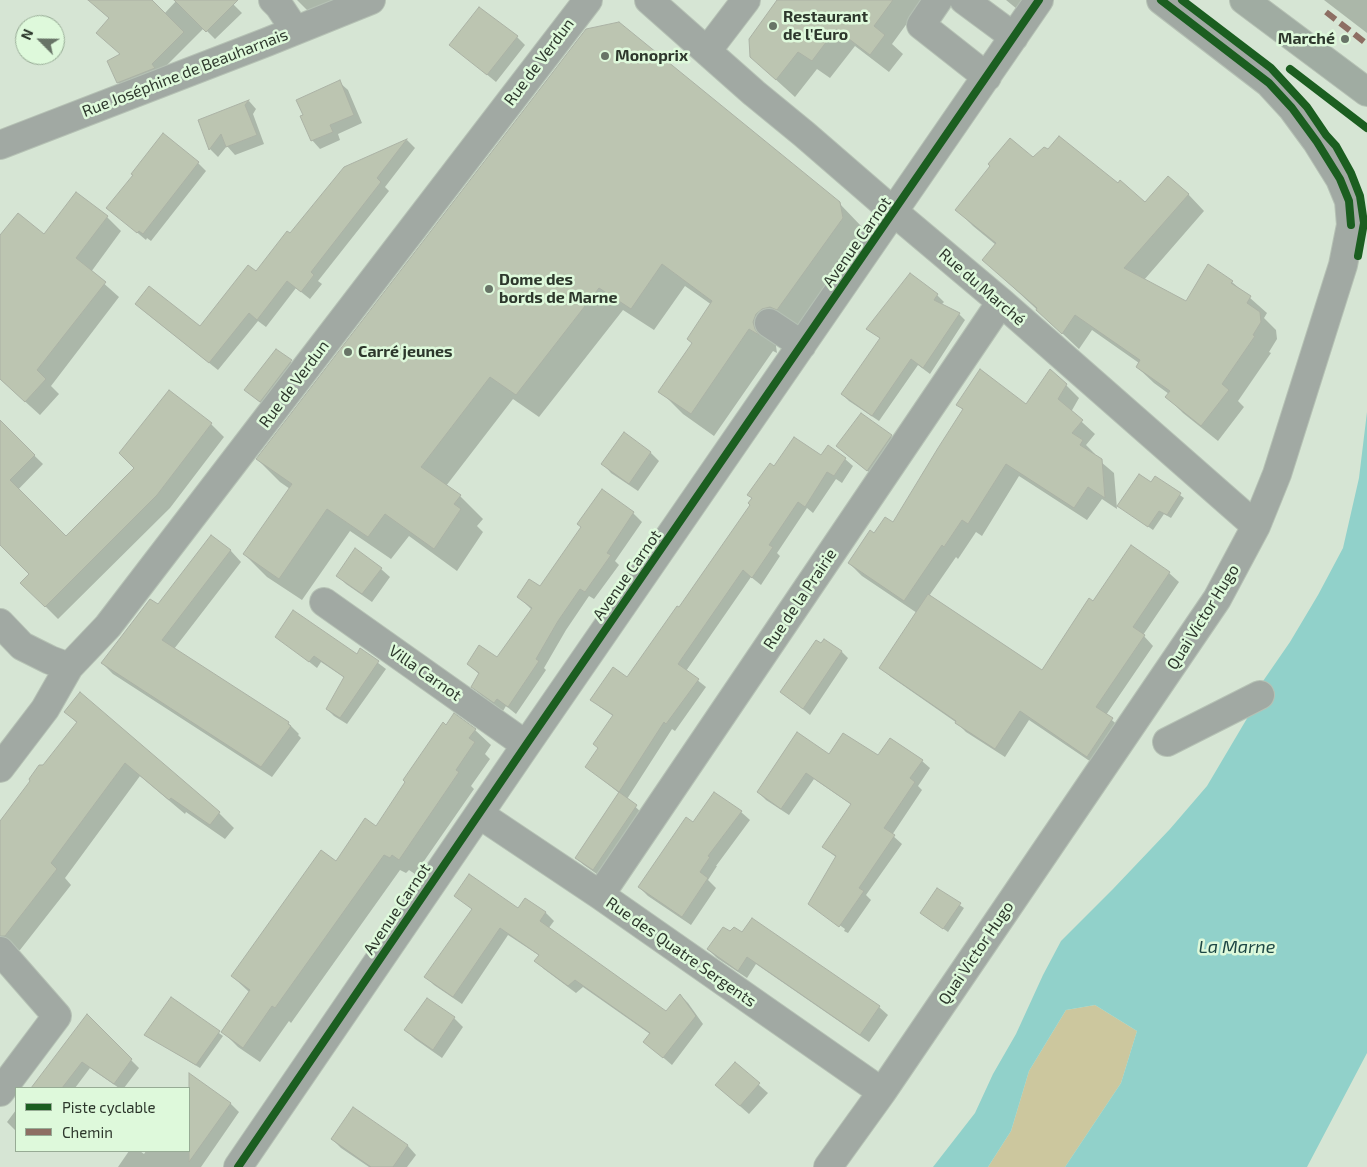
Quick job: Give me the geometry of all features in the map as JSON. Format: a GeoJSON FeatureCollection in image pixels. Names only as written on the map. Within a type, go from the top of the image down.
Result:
{"type":"FeatureCollection","features":[{"type":"Feature","properties":{"kind":"main road"},"geometry":{"type":"LineString","coordinates":[[1244,0],[1367,92]]}},
{"type":"Feature","properties":{"kind":"street"},"geometry":{"type":"LineString","coordinates":[[273,0],[295,30]]}},
{"type":"Feature","properties":{"kind":"street","name":"Rue Joséphine de Beauharnais"},"geometry":{"type":"LineString","coordinates":[[0,145],[371,0]]}},
{"type":"Feature","properties":{"kind":"street","name":"Rue du Marché"},"geometry":{"type":"LineString","coordinates":[[649,0],[706,51],[1001,302],[1256,526]]}},
{"type":"Feature","properties":{"kind":"street"},"geometry":{"type":"LineString","coordinates":[[938,0],[921,25],[987,77]]}},
{"type":"Feature","properties":{"kind":"street"},"geometry":{"type":"LineString","coordinates":[[964,0],[1014,37]]}},
{"type":"Feature","properties":{"kind":"street","name":"Avenue Carnot"},"geometry":{"type":"LineString","coordinates":[[238,1167],[526,744],[1039,0]]}},
{"type":"Feature","properties":{"kind":"street","name":"Quai Victor Hugo"},"geometry":{"type":"LineString","coordinates":[[828,1167],[882,1092],[1217,600],[1256,526],[1277,474],[1343,265],[1351,225],[1349,200],[1340,179],[1317,142],[1292,108],[1269,83],[1161,0]]}},
{"type":"Feature","properties":{"kind":"street"},"geometry":{"type":"LineString","coordinates":[[706,51],[745,1]]}},
{"type":"Feature","properties":{"kind":"street","name":"Rue de Verdun"},"geometry":{"type":"LineString","coordinates":[[0,768],[45,709],[69,667],[108,626],[374,280],[576,4]]}},
{"type":"Feature","properties":{"kind":"street","name":"Rue de la Prairie"},"geometry":{"type":"LineString","coordinates":[[600,895],[1001,302]]}},
{"type":"Feature","properties":{"kind":"street"},"geometry":{"type":"LineString","coordinates":[[769,322],[797,352]]}},
{"type":"Feature","properties":{"kind":"street","name":"Villa Carnot"},"geometry":{"type":"LineString","coordinates":[[324,602],[526,744]]}},
{"type":"Feature","properties":{"kind":"street"},"geometry":{"type":"LineString","coordinates":[[0,623],[22,646],[69,667]]}},
{"type":"Feature","properties":{"kind":"street"},"geometry":{"type":"LineString","coordinates":[[1167,742],[1260,695]]}},
{"type":"Feature","properties":{"kind":"street","name":"Rue des Quatre Sergents"},"geometry":{"type":"LineString","coordinates":[[479,814],[600,895],[882,1092]]}},
{"type":"Feature","properties":{"kind":"street"},"geometry":{"type":"LineString","coordinates":[[0,951],[57,1016],[0,1092]]}},
{"type":"Feature","properties":{"kind":"shaded area"},"geometry":{"type":"Polygon","coordinates":[[[1095,1005],[1137,1031],[1121,1083],[1065,1167],[988,1167],[1011,1131],[1029,1071],[1066,1010],[1095,1005]]]}},
{"type":"Feature","properties":{"kind":"water","name":"La Marne"},"geometry":{"type":"Polygon","coordinates":[[[1367,412],[1367,1053],[1307,1167],[1065,1167],[1121,1083],[1137,1031],[1095,1005],[1066,1010],[1029,1071],[1011,1131],[988,1167],[933,1167],[975,1113],[1061,941],[1170,829],[1207,786],[1252,710],[1261,684],[1290,642],[1343,548],[1359,478],[1367,412]]]}},
{"type":"Feature","properties":{"kind":"building"},"geometry":{"type":"Polygon","coordinates":[[[88,0],[152,0],[184,32],[152,64],[155,68],[117,83],[107,61],[120,54],[96,33],[109,18],[88,0]]]}},
{"type":"Feature","properties":{"kind":"building"},"geometry":{"type":"Polygon","coordinates":[[[174,0],[238,0],[206,32],[174,0]]]}},
{"type":"Feature","properties":{"kind":"building"},"geometry":{"type":"Polygon","coordinates":[[[777,0],[893,0],[874,26],[885,35],[870,55],[836,29],[812,61],[798,52],[776,80],[750,57],[749,39],[777,0]]]}},
{"type":"Feature","properties":{"kind":"building"},"geometry":{"type":"Polygon","coordinates":[[[479,7],[518,36],[487,75],[449,45],[479,7]]]}},
{"type":"Feature","properties":{"kind":"building","name":"Dome des bords de Marne"},"geometry":{"type":"Polygon","coordinates":[[[619,22],[840,202],[843,218],[777,310],[770,307],[762,309],[756,314],[753,322],[759,335],[749,329],[691,414],[658,392],[692,343],[687,339],[712,301],[662,264],[631,309],[599,288],[516,395],[490,377],[421,467],[461,495],[454,504],[461,509],[434,549],[385,514],[368,537],[327,509],[279,579],[243,554],[292,484],[256,459],[586,29],[619,22]]]}},
{"type":"Feature","properties":{"kind":"building"},"geometry":{"type":"Polygon","coordinates":[[[340,80],[354,115],[330,125],[333,132],[311,141],[300,116],[303,115],[296,100],[340,80]]]}},
{"type":"Feature","properties":{"kind":"building"},"geometry":{"type":"Polygon","coordinates":[[[249,100],[245,105],[257,135],[226,147],[221,134],[209,150],[198,120],[249,100]]]}},
{"type":"Feature","properties":{"kind":"building"},"geometry":{"type":"Polygon","coordinates":[[[163,133],[199,162],[143,234],[139,231],[137,233],[106,208],[133,175],[131,174],[163,133]]]}},
{"type":"Feature","properties":{"kind":"building"},"geometry":{"type":"Polygon","coordinates":[[[1059,136],[1118,183],[1120,180],[1145,202],[1168,176],[1189,194],[1124,268],[1186,301],[1208,264],[1233,281],[1231,283],[1251,296],[1247,303],[1260,312],[1261,322],[1253,335],[1255,336],[1222,384],[1229,390],[1201,426],[1165,397],[1170,391],[1136,367],[1140,360],[1075,315],[1062,334],[1036,310],[1037,308],[982,260],[996,243],[955,210],[990,166],[988,164],[1010,138],[1033,157],[1044,147],[1048,149],[1059,136]]]}},
{"type":"Feature","properties":{"kind":"building"},"geometry":{"type":"Polygon","coordinates":[[[407,139],[377,178],[381,182],[311,272],[314,275],[301,292],[287,281],[257,320],[249,313],[209,363],[135,304],[149,286],[200,326],[248,265],[256,271],[287,231],[290,233],[344,167],[407,139]]]}},
{"type":"Feature","properties":{"kind":"building"},"geometry":{"type":"Polygon","coordinates":[[[76,192],[108,216],[76,258],[106,282],[37,370],[46,379],[25,402],[0,379],[0,235],[18,213],[44,234],[76,192]]]}},
{"type":"Feature","properties":{"kind":"building"},"geometry":{"type":"Polygon","coordinates":[[[910,273],[938,294],[934,300],[960,313],[923,368],[911,359],[872,416],[841,394],[880,338],[866,329],[910,273]]]}},
{"type":"Feature","properties":{"kind":"building"},"geometry":{"type":"Polygon","coordinates":[[[276,349],[292,360],[260,402],[244,390],[276,349]]]}},
{"type":"Feature","properties":{"kind":"building"},"geometry":{"type":"Polygon","coordinates":[[[980,369],[1026,404],[1050,369],[1067,384],[1058,399],[1083,420],[1072,433],[1083,440],[1080,445],[1102,459],[1105,498],[1088,487],[1074,508],[1006,464],[968,524],[962,520],[944,547],[942,545],[904,601],[848,563],[870,530],[874,533],[885,517],[893,522],[963,409],[956,405],[980,369]]]}},
{"type":"Feature","properties":{"kind":"building"},"geometry":{"type":"Polygon","coordinates":[[[169,390],[212,423],[157,495],[45,607],[20,583],[29,574],[0,545],[0,420],[35,455],[10,480],[66,536],[134,468],[119,453],[169,390]]]}},
{"type":"Feature","properties":{"kind":"building"},"geometry":{"type":"Polygon","coordinates":[[[861,413],[892,435],[867,471],[836,446],[861,413]]]}},
{"type":"Feature","properties":{"kind":"building"},"geometry":{"type":"Polygon","coordinates":[[[624,432],[651,452],[629,484],[601,464],[624,432]]]}},
{"type":"Feature","properties":{"kind":"building"},"geometry":{"type":"Polygon","coordinates":[[[794,437],[821,455],[828,445],[846,458],[834,476],[827,472],[805,507],[798,502],[769,545],[773,547],[752,578],[743,570],[678,664],[699,679],[666,724],[664,722],[619,792],[585,767],[598,748],[593,744],[613,715],[590,700],[613,667],[627,677],[677,606],[679,607],[750,505],[748,503],[752,498],[747,495],[770,463],[774,466],[794,437]]]}},
{"type":"Feature","properties":{"kind":"building"},"geometry":{"type":"Polygon","coordinates":[[[1139,474],[1151,482],[1155,476],[1181,493],[1167,515],[1159,511],[1148,527],[1117,506],[1139,474]]]}},
{"type":"Feature","properties":{"kind":"building"},"geometry":{"type":"Polygon","coordinates":[[[602,489],[634,512],[607,553],[611,555],[585,592],[580,589],[558,621],[536,659],[539,661],[508,707],[497,699],[494,703],[471,687],[479,673],[467,664],[479,645],[497,657],[532,608],[517,597],[529,579],[540,586],[581,527],[577,524],[602,489]]]}},
{"type":"Feature","properties":{"kind":"building"},"geometry":{"type":"Polygon","coordinates":[[[211,535],[231,550],[162,640],[289,722],[288,724],[291,726],[261,767],[101,663],[150,599],[158,604],[211,535]]]}},
{"type":"Feature","properties":{"kind":"building"},"geometry":{"type":"Polygon","coordinates":[[[1131,545],[1170,572],[1133,627],[1145,635],[1096,707],[1113,718],[1087,757],[1020,711],[995,749],[955,723],[956,721],[879,668],[928,594],[1042,670],[1089,598],[1093,601],[1131,545]]]}},
{"type":"Feature","properties":{"kind":"building"},"geometry":{"type":"Polygon","coordinates":[[[355,548],[382,568],[362,594],[336,576],[355,548]]]}},
{"type":"Feature","properties":{"kind":"building"},"geometry":{"type":"Polygon","coordinates":[[[293,610],[357,654],[360,648],[379,661],[340,718],[326,709],[344,677],[314,656],[309,662],[275,637],[293,610]]]}},
{"type":"Feature","properties":{"kind":"building"},"geometry":{"type":"Polygon","coordinates":[[[824,639],[842,651],[803,709],[780,692],[816,640],[821,643],[824,639]]]}},
{"type":"Feature","properties":{"kind":"building"},"geometry":{"type":"Polygon","coordinates":[[[80,692],[220,812],[210,825],[171,798],[169,800],[125,763],[51,863],[57,869],[5,936],[0,936],[0,821],[30,781],[29,779],[39,765],[43,765],[77,722],[64,712],[80,692]]]}},
{"type":"Feature","properties":{"kind":"building"},"geometry":{"type":"Polygon","coordinates":[[[454,713],[476,729],[469,738],[475,742],[456,770],[459,772],[399,860],[392,855],[390,858],[384,855],[275,1008],[272,1006],[243,1048],[221,1032],[250,990],[231,976],[321,850],[336,861],[365,818],[376,826],[405,782],[403,780],[443,722],[446,725],[454,713]]]}},
{"type":"Feature","properties":{"kind":"building"},"geometry":{"type":"Polygon","coordinates":[[[797,732],[829,754],[843,733],[878,755],[890,738],[923,760],[910,778],[915,782],[884,828],[895,835],[859,888],[864,891],[839,927],[808,904],[836,856],[822,847],[851,804],[806,773],[781,809],[757,792],[797,732]]]}},
{"type":"Feature","properties":{"kind":"building"},"geometry":{"type":"Polygon","coordinates":[[[619,792],[637,805],[593,870],[575,858],[619,792]]]}},
{"type":"Feature","properties":{"kind":"building"},"geometry":{"type":"Polygon","coordinates":[[[714,792],[742,811],[708,856],[710,857],[700,872],[708,878],[682,917],[638,887],[686,817],[693,822],[714,792]]]}},
{"type":"Feature","properties":{"kind":"building"},"geometry":{"type":"Polygon","coordinates":[[[469,874],[518,908],[525,898],[546,912],[540,921],[666,1011],[680,994],[696,1016],[663,1058],[643,1042],[650,1033],[575,980],[568,986],[534,961],[539,955],[500,928],[453,997],[424,977],[472,909],[454,896],[469,874]]]}},
{"type":"Feature","properties":{"kind":"building"},"geometry":{"type":"Polygon","coordinates":[[[937,888],[961,903],[943,929],[920,913],[937,888]]]}},
{"type":"Feature","properties":{"kind":"building"},"geometry":{"type":"Polygon","coordinates":[[[752,918],[880,1006],[860,1035],[747,957],[738,971],[707,949],[723,927],[730,931],[734,927],[742,932],[752,918]]]}},
{"type":"Feature","properties":{"kind":"building"},"geometry":{"type":"Polygon","coordinates":[[[171,997],[220,1031],[196,1065],[144,1035],[171,997]]]}},
{"type":"Feature","properties":{"kind":"building"},"geometry":{"type":"Polygon","coordinates":[[[427,998],[455,1017],[433,1050],[404,1030],[427,998]]]}},
{"type":"Feature","properties":{"kind":"building"},"geometry":{"type":"Polygon","coordinates":[[[87,1014],[132,1059],[114,1084],[82,1062],[63,1087],[32,1087],[87,1014]]]}},
{"type":"Feature","properties":{"kind":"building"},"geometry":{"type":"Polygon","coordinates":[[[735,1062],[760,1083],[740,1106],[715,1085],[735,1062]]]}},
{"type":"Feature","properties":{"kind":"building"},"geometry":{"type":"Polygon","coordinates":[[[189,1073],[231,1103],[189,1162],[190,1087],[189,1073]]]}},
{"type":"Feature","properties":{"kind":"building"},"geometry":{"type":"Polygon","coordinates":[[[353,1107],[408,1145],[393,1167],[371,1167],[331,1139],[353,1107]]]}},
{"type":"Feature","properties":{"kind":"marked path"},"geometry":{"type":"LineString","coordinates":[[1326,12],[1367,44]]}},
{"type":"Feature","properties":{"kind":"cycle path"},"geometry":{"type":"LineString","coordinates":[[238,1167],[1039,0]]}},
{"type":"Feature","properties":{"kind":"cycle path"},"geometry":{"type":"LineString","coordinates":[[1161,0],[1269,83],[1292,108],[1317,142],[1340,179],[1349,201],[1351,225]]}},
{"type":"Feature","properties":{"kind":"cycle path"},"geometry":{"type":"LineString","coordinates":[[1182,0],[1271,68],[1307,107],[1336,146],[1351,173],[1360,196],[1364,223],[1358,256]]}},
{"type":"Feature","properties":{"kind":"cycle path"},"geometry":{"type":"LineString","coordinates":[[1290,69],[1367,128]]}},
{"type":"Feature","properties":{"kind":"place","name":"Restaurant de l'Euro"},"geometry":{"type":"Point","coordinates":[773,26]}},
{"type":"Feature","properties":{"kind":"place","name":"Marché"},"geometry":{"type":"Point","coordinates":[1345,39]}},
{"type":"Feature","properties":{"kind":"place","name":"Monoprix"},"geometry":{"type":"Point","coordinates":[605,56]}},
{"type":"Feature","properties":{"kind":"place","name":"Dome des bords de Marne"},"geometry":{"type":"Point","coordinates":[489,289]}},
{"type":"Feature","properties":{"kind":"place","name":"Carré jeunes"},"geometry":{"type":"Point","coordinates":[348,352]}}]}
